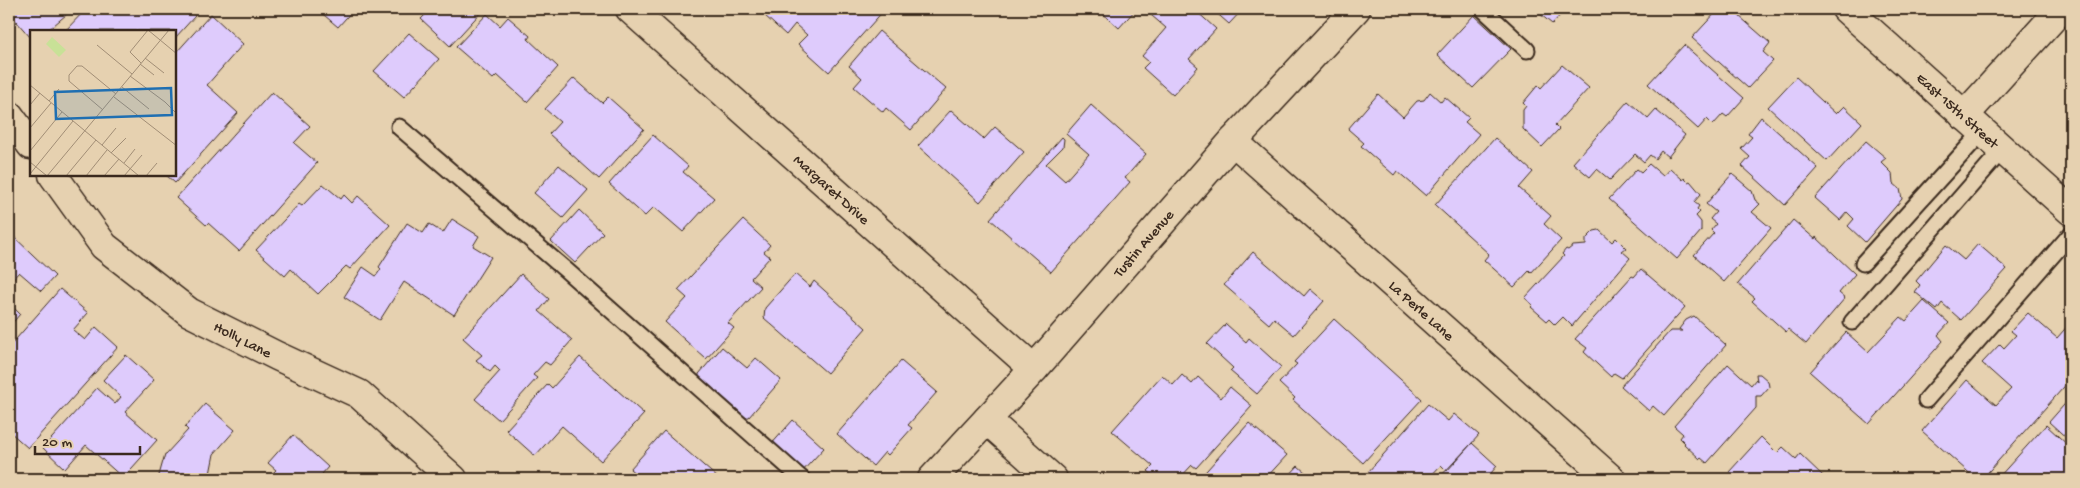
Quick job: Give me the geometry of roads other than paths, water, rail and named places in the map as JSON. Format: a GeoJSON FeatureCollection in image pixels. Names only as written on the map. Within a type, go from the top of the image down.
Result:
{"type":"FeatureCollection","features":[{"type":"Feature","properties":{"kind":"street","name":"Margaret Drive"},"geometry":{"type":"LineString","coordinates":[[630,9],[1034,369]]}},
{"type":"Feature","properties":{"kind":"street","name":"Tustin Avenue"},"geometry":{"type":"LineString","coordinates":[[932,479],[1034,369],[1233,141],[1356,9]]}},
{"type":"Feature","properties":{"kind":"street","name":"East 15th Street"},"geometry":{"type":"LineString","coordinates":[[1846,9],[2071,211]]}},
{"type":"Feature","properties":{"kind":"street"},"geometry":{"type":"LineString","coordinates":[[1983,132],[2061,9]]}},
{"type":"Feature","properties":{"kind":"street"},"geometry":{"type":"LineString","coordinates":[[9,115],[30,144]]}},
{"type":"Feature","properties":{"kind":"street","name":"La Perle Lane"},"geometry":{"type":"LineString","coordinates":[[1233,141],[1611,479]]}},
{"type":"Feature","properties":{"kind":"street","name":"Holly Lane"},"geometry":{"type":"LineString","coordinates":[[54,176],[104,246],[189,312],[359,394],[453,479]]}},
{"type":"Feature","properties":{"kind":"street"},"geometry":{"type":"LineString","coordinates":[[987,420],[1052,479]]}},
{"type":"Feature","properties":{"kind":"lane"},"geometry":{"type":"LineString","coordinates":[[1482,9],[1527,50]]}},
{"type":"Feature","properties":{"kind":"lane"},"geometry":{"type":"LineString","coordinates":[[399,127],[567,270],[802,479]]}},
{"type":"Feature","properties":{"kind":"lane"},"geometry":{"type":"LineString","coordinates":[[1863,263],[1983,132]]}},
{"type":"Feature","properties":{"kind":"lane"},"geometry":{"type":"LineString","coordinates":[[1852,322],[1983,132]]}},
{"type":"Feature","properties":{"kind":"lane"},"geometry":{"type":"LineString","coordinates":[[1926,400],[2071,234]]}}]}
